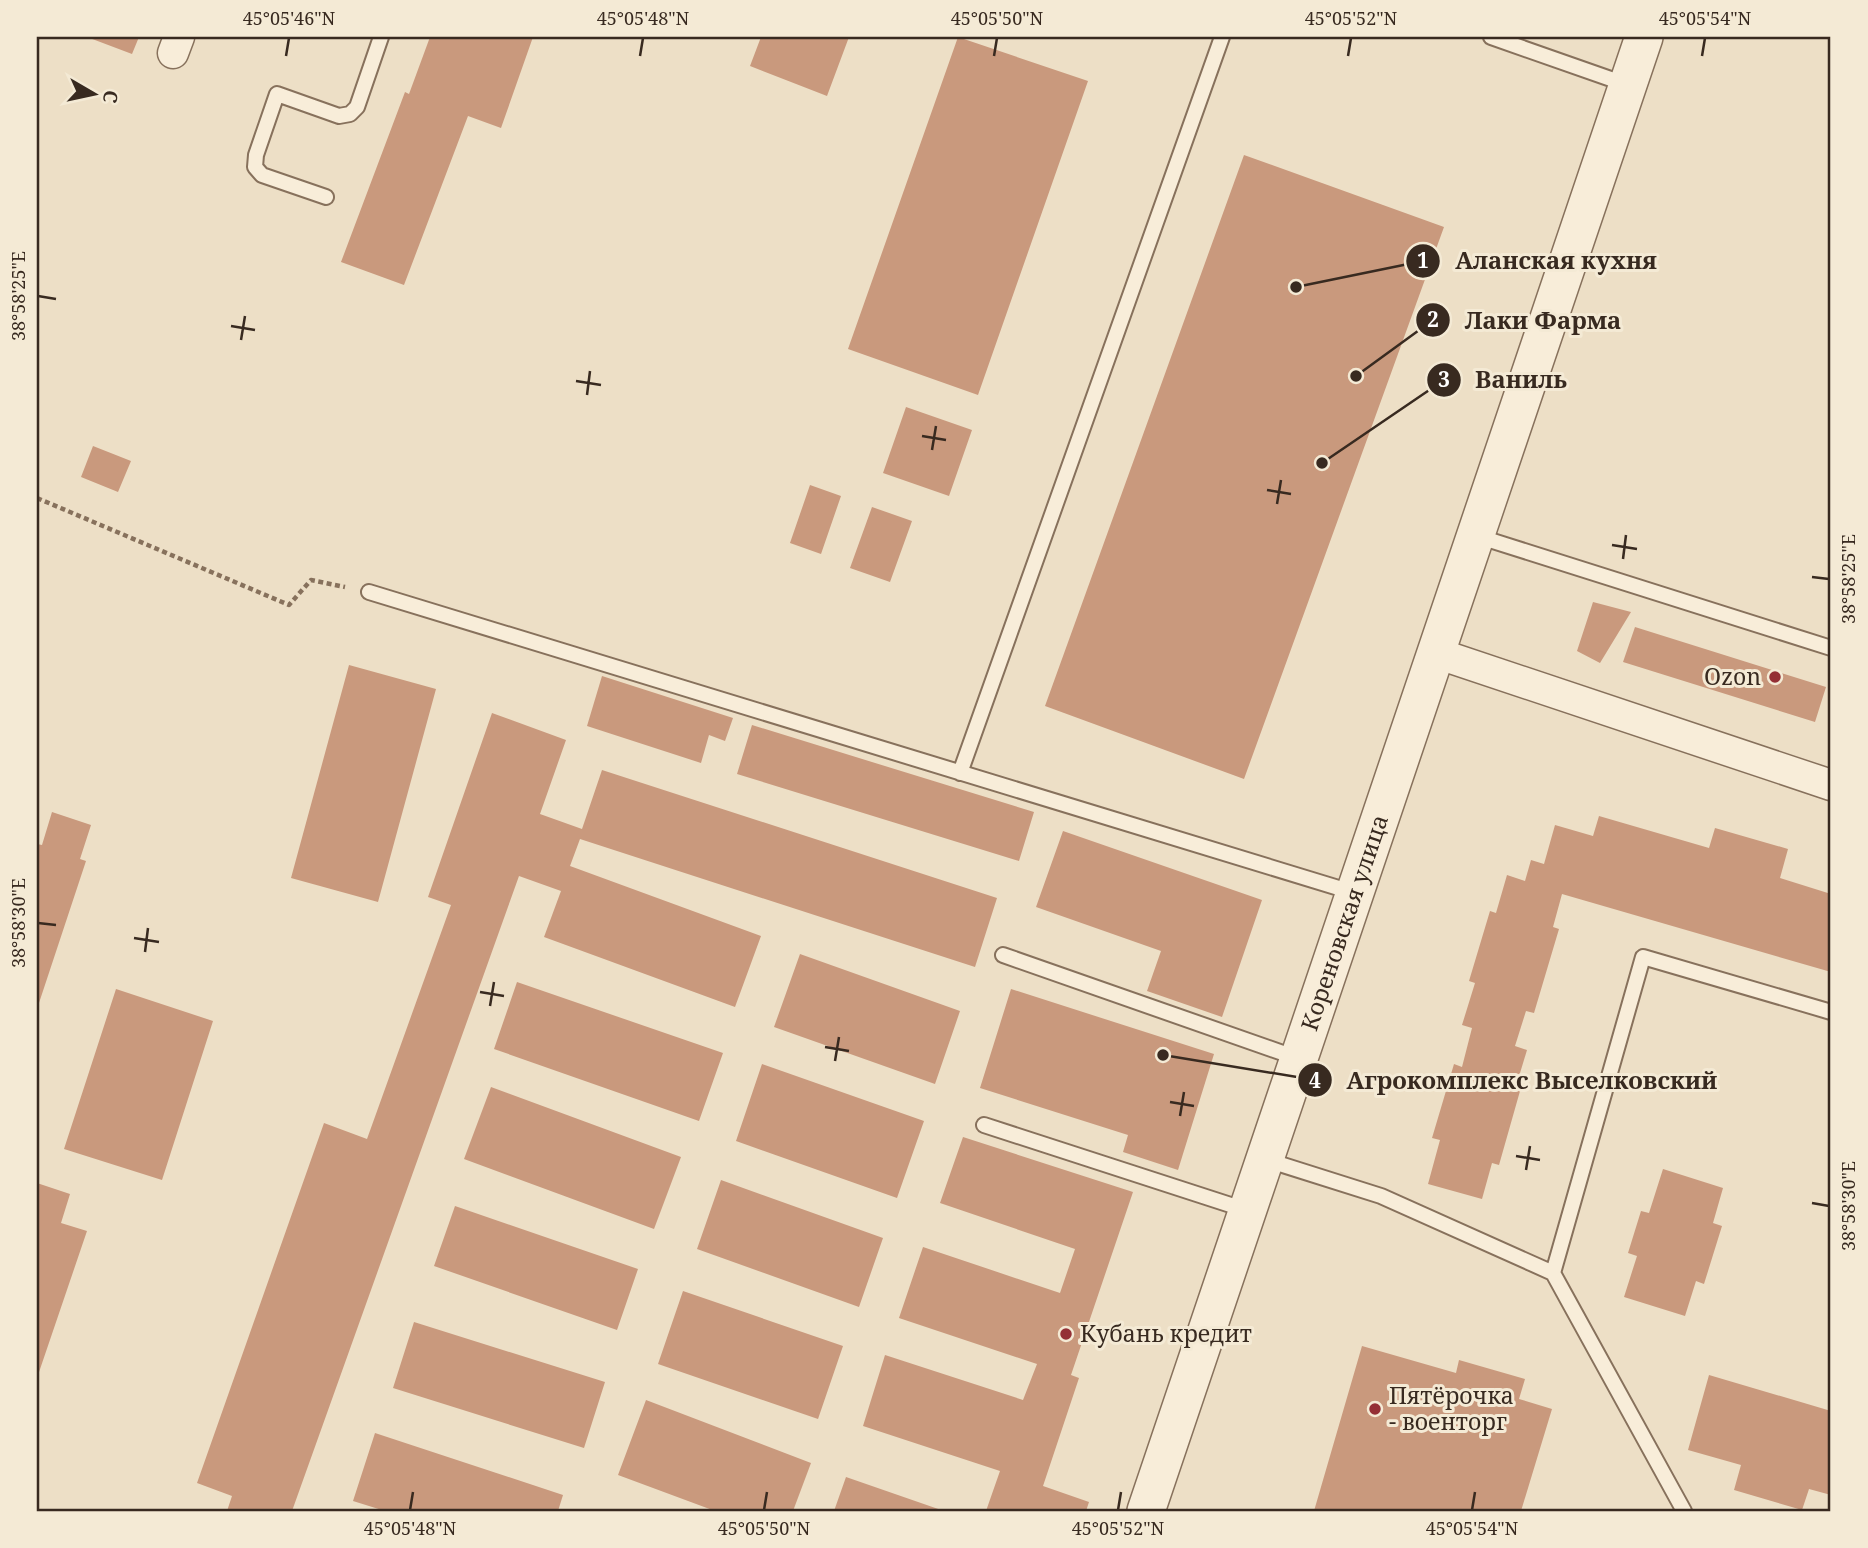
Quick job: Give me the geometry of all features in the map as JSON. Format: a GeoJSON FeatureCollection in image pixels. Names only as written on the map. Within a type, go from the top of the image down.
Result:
{"type":"FeatureCollection","features":[{"type":"Feature","properties":{"kind":"street","name":"Кореновская улица"},"geometry":{"type":"LineString","coordinates":[[1146,1511],[1644,37]]}},
{"type":"Feature","properties":{"kind":"street"},"geometry":{"type":"LineString","coordinates":[[1436,653],[1831,785]]}},
{"type":"Feature","properties":{"kind":"lane"},"geometry":{"type":"LineString","coordinates":[[326,197],[262,175],[255,167],[256,155],[277,94],[339,116],[350,114],[357,107],[382,37]]}},
{"type":"Feature","properties":{"kind":"lane"},"geometry":{"type":"LineString","coordinates":[[960,773],[1222,37]]}},
{"type":"Feature","properties":{"kind":"lane"},"geometry":{"type":"LineString","coordinates":[[1491,37],[1628,85]]}},
{"type":"Feature","properties":{"kind":"lane"},"geometry":{"type":"LineString","coordinates":[[1476,535],[1831,649]]}},
{"type":"Feature","properties":{"kind":"lane"},"geometry":{"type":"LineString","coordinates":[[369,592],[1355,893]]}},
{"type":"Feature","properties":{"kind":"lane"},"geometry":{"type":"LineString","coordinates":[[1003,955],[1298,1059]]}},
{"type":"Feature","properties":{"kind":"lane"},"geometry":{"type":"LineString","coordinates":[[1553,1273],[1643,957],[1831,1012]]}},
{"type":"Feature","properties":{"kind":"lane"},"geometry":{"type":"LineString","coordinates":[[984,1125],[1247,1210]]}},
{"type":"Feature","properties":{"kind":"lane"},"geometry":{"type":"LineString","coordinates":[[1265,1160],[1381,1196],[1553,1273],[1684,1511]]}},
{"type":"Feature","properties":{"kind":"path"},"geometry":{"type":"LineString","coordinates":[[37,498],[289,605],[311,580],[369,592]]}},
{"type":"Feature","properties":{"kind":"building"},"geometry":{"type":"Polygon","coordinates":[[[87,37],[139,37],[132,54],[87,37]]]}},
{"type":"Feature","properties":{"kind":"building"},"geometry":{"type":"Polygon","coordinates":[[[430,37],[533,37],[501,128],[468,116],[404,285],[341,262],[405,92],[409,94],[430,37]]]}},
{"type":"Feature","properties":{"kind":"building"},"geometry":{"type":"Polygon","coordinates":[[[761,37],[849,37],[827,96],[750,66],[761,37]]]}},
{"type":"Feature","properties":{"kind":"building"},"geometry":{"type":"Polygon","coordinates":[[[958,37],[1088,81],[978,395],[848,349],[958,37]]]}},
{"type":"Feature","properties":{"kind":"building"},"geometry":{"type":"Polygon","coordinates":[[[1244,155],[1444,227],[1244,779],[1045,706],[1244,155]]]}},
{"type":"Feature","properties":{"kind":"building"},"geometry":{"type":"Polygon","coordinates":[[[906,407],[972,430],[949,496],[883,473],[906,407]]]}},
{"type":"Feature","properties":{"kind":"building"},"geometry":{"type":"Polygon","coordinates":[[[93,446],[131,461],[118,492],[81,477],[93,446]]]}},
{"type":"Feature","properties":{"kind":"building"},"geometry":{"type":"Polygon","coordinates":[[[810,485],[841,496],[821,554],[790,543],[810,485]]]}},
{"type":"Feature","properties":{"kind":"building"},"geometry":{"type":"Polygon","coordinates":[[[872,507],[912,521],[890,582],[850,568],[872,507]]]}},
{"type":"Feature","properties":{"kind":"building"},"geometry":{"type":"Polygon","coordinates":[[[1593,602],[1631,612],[1600,663],[1577,651],[1593,602]]]}},
{"type":"Feature","properties":{"kind":"building"},"geometry":{"type":"Polygon","coordinates":[[[1635,627],[1826,687],[1815,722],[1623,662],[1635,627]]]}},
{"type":"Feature","properties":{"kind":"building"},"geometry":{"type":"Polygon","coordinates":[[[349,665],[436,689],[378,902],[291,878],[349,665]]]}},
{"type":"Feature","properties":{"kind":"building"},"geometry":{"type":"Polygon","coordinates":[[[602,676],[733,718],[725,741],[709,735],[701,763],[587,726],[602,676]]]}},
{"type":"Feature","properties":{"kind":"building"},"geometry":{"type":"Polygon","coordinates":[[[492,713],[566,740],[540,814],[582,829],[602,770],[997,898],[975,967],[580,839],[570,866],[761,936],[735,1007],[544,937],[561,891],[519,876],[292,1511],[227,1511],[232,1496],[197,1483],[324,1123],[367,1139],[451,905],[428,897],[492,713]]]}},
{"type":"Feature","properties":{"kind":"building"},"geometry":{"type":"Polygon","coordinates":[[[752,725],[1034,812],[1019,861],[737,774],[752,725]]]}},
{"type":"Feature","properties":{"kind":"building"},"geometry":{"type":"Polygon","coordinates":[[[52,812],[91,825],[80,859],[86,861],[37,1009],[37,844],[42,845],[52,812]]]}},
{"type":"Feature","properties":{"kind":"building"},"geometry":{"type":"Polygon","coordinates":[[[1599,816],[1709,848],[1715,828],[1788,849],[1780,878],[1831,894],[1831,972],[1562,894],[1553,927],[1559,929],[1534,1013],[1526,1011],[1515,1046],[1527,1050],[1517,1083],[1522,1084],[1499,1165],[1492,1163],[1482,1199],[1428,1184],[1440,1140],[1432,1138],[1454,1064],[1462,1067],[1472,1028],[1462,1025],[1475,983],[1469,981],[1490,911],[1496,913],[1507,875],[1525,881],[1531,860],[1544,864],[1555,825],[1593,836],[1599,816]]]}},
{"type":"Feature","properties":{"kind":"building"},"geometry":{"type":"Polygon","coordinates":[[[1063,831],[1262,900],[1222,1017],[1147,991],[1161,951],[1036,907],[1063,831]]]}},
{"type":"Feature","properties":{"kind":"building"},"geometry":{"type":"Polygon","coordinates":[[[800,954],[960,1011],[935,1084],[774,1027],[800,954]]]}},
{"type":"Feature","properties":{"kind":"building"},"geometry":{"type":"Polygon","coordinates":[[[517,982],[723,1053],[699,1121],[494,1049],[517,982]]]}},
{"type":"Feature","properties":{"kind":"building"},"geometry":{"type":"Polygon","coordinates":[[[116,989],[213,1021],[162,1180],[64,1149],[116,989]]]}},
{"type":"Feature","properties":{"kind":"building"},"geometry":{"type":"Polygon","coordinates":[[[1011,989],[1214,1054],[1178,1170],[1123,1152],[1128,1135],[980,1088],[1011,989]]]}},
{"type":"Feature","properties":{"kind":"building"},"geometry":{"type":"Polygon","coordinates":[[[762,1064],[924,1121],[897,1198],[736,1141],[762,1064]]]}},
{"type":"Feature","properties":{"kind":"building"},"geometry":{"type":"Polygon","coordinates":[[[491,1087],[681,1157],[654,1229],[464,1159],[491,1087]]]}},
{"type":"Feature","properties":{"kind":"building"},"geometry":{"type":"Polygon","coordinates":[[[963,1137],[1133,1192],[1071,1375],[1079,1378],[1043,1486],[1089,1502],[1086,1511],[986,1511],[1000,1471],[863,1426],[885,1355],[1023,1400],[1037,1364],[899,1318],[923,1247],[1060,1293],[1075,1249],[940,1203],[963,1137]]]}},
{"type":"Feature","properties":{"kind":"building"},"geometry":{"type":"Polygon","coordinates":[[[1663,1169],[1723,1188],[1713,1223],[1722,1226],[1704,1284],[1696,1281],[1685,1316],[1624,1297],[1637,1256],[1628,1253],[1641,1211],[1649,1213],[1663,1169]]]}},
{"type":"Feature","properties":{"kind":"building"},"geometry":{"type":"Polygon","coordinates":[[[721,1180],[883,1238],[859,1307],[697,1249],[721,1180]]]}},
{"type":"Feature","properties":{"kind":"building"},"geometry":{"type":"Polygon","coordinates":[[[37,1183],[70,1194],[61,1223],[87,1231],[37,1378],[37,1183]]]}},
{"type":"Feature","properties":{"kind":"building"},"geometry":{"type":"Polygon","coordinates":[[[455,1206],[638,1269],[617,1330],[434,1266],[455,1206]]]}},
{"type":"Feature","properties":{"kind":"building"},"geometry":{"type":"Polygon","coordinates":[[[683,1291],[843,1346],[818,1419],[658,1364],[683,1291]]]}},
{"type":"Feature","properties":{"kind":"building"},"geometry":{"type":"Polygon","coordinates":[[[414,1322],[605,1382],[584,1448],[393,1388],[414,1322]]]}},
{"type":"Feature","properties":{"kind":"building"},"geometry":{"type":"Polygon","coordinates":[[[1362,1346],[1456,1373],[1459,1360],[1525,1379],[1519,1399],[1552,1409],[1521,1511],[1314,1511],[1362,1346]]]}},
{"type":"Feature","properties":{"kind":"building"},"geometry":{"type":"Polygon","coordinates":[[[1709,1375],[1831,1411],[1831,1495],[1809,1489],[1802,1510],[1734,1490],[1741,1465],[1688,1450],[1709,1375]]]}},
{"type":"Feature","properties":{"kind":"building"},"geometry":{"type":"Polygon","coordinates":[[[646,1400],[811,1463],[793,1511],[715,1511],[618,1475],[646,1400]]]}},
{"type":"Feature","properties":{"kind":"building"},"geometry":{"type":"Polygon","coordinates":[[[375,1433],[563,1495],[558,1511],[385,1511],[353,1501],[375,1433]]]}},
{"type":"Feature","properties":{"kind":"building"},"geometry":{"type":"Polygon","coordinates":[[[846,1477],[944,1511],[834,1511],[846,1477]]]}},
{"type":"Feature","properties":{"kind":"place","name":"Аланская кухня"},"geometry":{"type":"Point","coordinates":[1296,287]}},
{"type":"Feature","properties":{"kind":"place","name":"Лаки Фарма"},"geometry":{"type":"Point","coordinates":[1356,376]}},
{"type":"Feature","properties":{"kind":"place","name":"Ваниль"},"geometry":{"type":"Point","coordinates":[1322,463]}},
{"type":"Feature","properties":{"kind":"place","name":"Ozon"},"geometry":{"type":"Point","coordinates":[1775,677]}},
{"type":"Feature","properties":{"kind":"place","name":"Агрокомплекс Выселковский"},"geometry":{"type":"Point","coordinates":[1163,1055]}},
{"type":"Feature","properties":{"kind":"place","name":"Кубань кредит"},"geometry":{"type":"Point","coordinates":[1066,1334]}},
{"type":"Feature","properties":{"kind":"place","name":"Пятёрочка - военторг"},"geometry":{"type":"Point","coordinates":[1375,1409]}}]}
